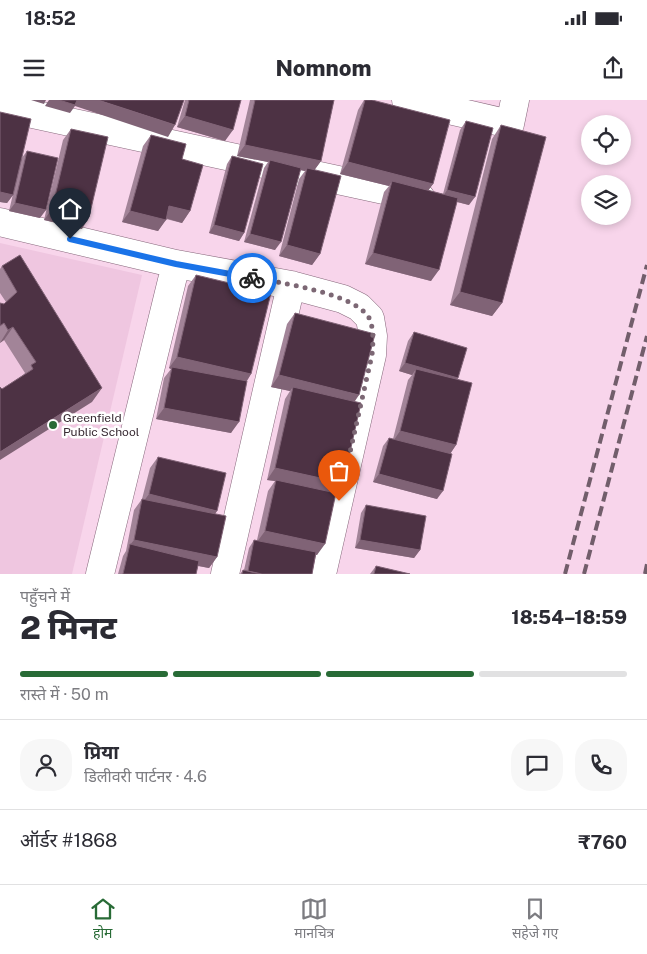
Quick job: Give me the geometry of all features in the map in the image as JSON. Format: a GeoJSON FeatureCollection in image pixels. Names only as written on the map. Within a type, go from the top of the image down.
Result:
{"type":"FeatureCollection","features":[{"type":"Feature","properties":{"kind":"street"},"geometry":{"type":"LineString","coordinates":[[406,100],[510,124],[515,100]]}},
{"type":"Feature","properties":{"kind":"street"},"geometry":{"type":"LineString","coordinates":[[0,107],[445,203]]}},
{"type":"Feature","properties":{"kind":"street"},"geometry":{"type":"LineString","coordinates":[[0,222],[176,264],[291,285],[343,299],[359,307],[370,318],[373,336],[372,355],[322,574]]}},
{"type":"Feature","properties":{"kind":"street"},"geometry":{"type":"LineString","coordinates":[[100,574],[176,264]]}},
{"type":"Feature","properties":{"kind":"street"},"geometry":{"type":"LineString","coordinates":[[225,574],[291,285]]}},
{"type":"Feature","properties":{"kind":"shaded area","name":"Greenfield Public School"},"geometry":{"type":"Polygon","coordinates":[[[0,243],[142,275],[72,574],[0,574],[0,243]]]}},
{"type":"Feature","properties":{"kind":"building"},"geometry":{"type":"Polygon","coordinates":[[[59,100],[77,100],[75,105],[59,100]]]}},
{"type":"Feature","properties":{"kind":"building"},"geometry":{"type":"Polygon","coordinates":[[[98,100],[184,100],[175,125],[98,100]]]}},
{"type":"Feature","properties":{"kind":"building"},"geometry":{"type":"Polygon","coordinates":[[[189,100],[241,100],[233,130],[185,116],[189,100]]]}},
{"type":"Feature","properties":{"kind":"building"},"geometry":{"type":"Polygon","coordinates":[[[255,100],[334,100],[321,161],[245,145],[255,100]]]}},
{"type":"Feature","properties":{"kind":"building"},"geometry":{"type":"Polygon","coordinates":[[[365,100],[372,100],[450,120],[433,184],[348,162],[365,100]]]}},
{"type":"Feature","properties":{"kind":"building"},"geometry":{"type":"Polygon","coordinates":[[[0,112],[31,119],[13,195],[0,192],[0,112]]]}},
{"type":"Feature","properties":{"kind":"building"},"geometry":{"type":"Polygon","coordinates":[[[466,121],[493,128],[475,197],[447,190],[466,121]]]}},
{"type":"Feature","properties":{"kind":"building"},"geometry":{"type":"Polygon","coordinates":[[[501,125],[546,137],[502,303],[460,292],[501,125]]]}},
{"type":"Feature","properties":{"kind":"building"},"geometry":{"type":"Polygon","coordinates":[[[71,129],[108,137],[89,217],[52,209],[71,129]]]}},
{"type":"Feature","properties":{"kind":"building"},"geometry":{"type":"Polygon","coordinates":[[[151,135],[186,144],[182,159],[203,165],[190,211],[169,206],[166,220],[130,211],[151,135]]]}},
{"type":"Feature","properties":{"kind":"building"},"geometry":{"type":"Polygon","coordinates":[[[27,151],[58,158],[46,210],[15,203],[27,151]]]}},
{"type":"Feature","properties":{"kind":"building"},"geometry":{"type":"Polygon","coordinates":[[[232,156],[263,164],[244,233],[214,225],[232,156]]]}},
{"type":"Feature","properties":{"kind":"building"},"geometry":{"type":"Polygon","coordinates":[[[270,160],[301,168],[281,242],[250,234],[270,160]]]}},
{"type":"Feature","properties":{"kind":"building"},"geometry":{"type":"Polygon","coordinates":[[[307,168],[341,176],[320,254],[287,245],[307,168]]]}},
{"type":"Feature","properties":{"kind":"building"},"geometry":{"type":"Polygon","coordinates":[[[392,181],[458,198],[439,270],[373,253],[392,181]]]}},
{"type":"Feature","properties":{"kind":"building"},"geometry":{"type":"Polygon","coordinates":[[[20,255],[102,388],[0,452],[0,387],[2,389],[33,369],[31,365],[36,362],[13,327],[8,330],[4,323],[0,326],[0,303],[4,304],[17,292],[2,266],[20,255]]]}},
{"type":"Feature","properties":{"kind":"building"},"geometry":{"type":"Polygon","coordinates":[[[196,275],[271,293],[251,374],[177,357],[196,275]]]}},
{"type":"Feature","properties":{"kind":"building"},"geometry":{"type":"Polygon","coordinates":[[[295,313],[375,334],[359,395],[279,375],[295,313]]]}},
{"type":"Feature","properties":{"kind":"building"},"geometry":{"type":"Polygon","coordinates":[[[414,332],[467,348],[458,378],[405,363],[414,332]]]}},
{"type":"Feature","properties":{"kind":"building"},"geometry":{"type":"Polygon","coordinates":[[[172,367],[247,381],[239,422],[164,408],[172,367]]]}},
{"type":"Feature","properties":{"kind":"building"},"geometry":{"type":"Polygon","coordinates":[[[416,369],[472,383],[456,445],[400,431],[416,369]]]}},
{"type":"Feature","properties":{"kind":"building"},"geometry":{"type":"Polygon","coordinates":[[[293,387],[361,403],[343,483],[275,468],[293,387]]]}},
{"type":"Feature","properties":{"kind":"building"},"geometry":{"type":"Polygon","coordinates":[[[389,438],[452,454],[443,491],[379,474],[389,438]]]}},
{"type":"Feature","properties":{"kind":"building"},"geometry":{"type":"Polygon","coordinates":[[[158,457],[226,473],[217,511],[149,494],[158,457]]]}},
{"type":"Feature","properties":{"kind":"building"},"geometry":{"type":"Polygon","coordinates":[[[276,480],[336,493],[325,544],[265,531],[276,480]]]}},
{"type":"Feature","properties":{"kind":"building"},"geometry":{"type":"Polygon","coordinates":[[[142,499],[226,516],[217,557],[134,540],[142,499]]]}},
{"type":"Feature","properties":{"kind":"building"},"geometry":{"type":"Polygon","coordinates":[[[366,505],[426,516],[420,550],[360,540],[366,505]]]}},
{"type":"Feature","properties":{"kind":"building"},"geometry":{"type":"Polygon","coordinates":[[[254,540],[316,552],[312,574],[262,574],[248,571],[254,540]]]}},
{"type":"Feature","properties":{"kind":"building"},"geometry":{"type":"Polygon","coordinates":[[[130,544],[199,561],[196,574],[123,574],[130,544]]]}},
{"type":"Feature","properties":{"kind":"building"},"geometry":{"type":"Polygon","coordinates":[[[376,566],[410,574],[374,574],[376,566]]]}},
{"type":"Feature","properties":{"kind":"building"},"geometry":{"type":"Polygon","coordinates":[[[243,570],[260,574],[242,574],[243,570]]]}},
{"type":"Feature","properties":{"kind":"railway"},"geometry":{"type":"LineString","coordinates":[[565,574],[647,265]]}},
{"type":"Feature","properties":{"kind":"railway"},"geometry":{"type":"LineString","coordinates":[[584,574],[647,336]]}},
{"type":"Feature","properties":{"kind":"railway"},"geometry":{"type":"LineString","coordinates":[[645,574],[647,564]]}},
{"type":"Feature","properties":{"kind":"way so far"},"geometry":{"type":"LineString","coordinates":[[252,278],[291,285],[343,299],[359,307],[370,318],[373,336],[372,355],[339,501]]}},
{"type":"Feature","properties":{"kind":"place","name":"Greenfield Public School"},"geometry":{"type":"Point","coordinates":[53,425]}},
{"type":"Feature","properties":{"kind":"route"},"geometry":{"type":"LineString","coordinates":[[70,239],[176,264],[252,278]]}}]}
